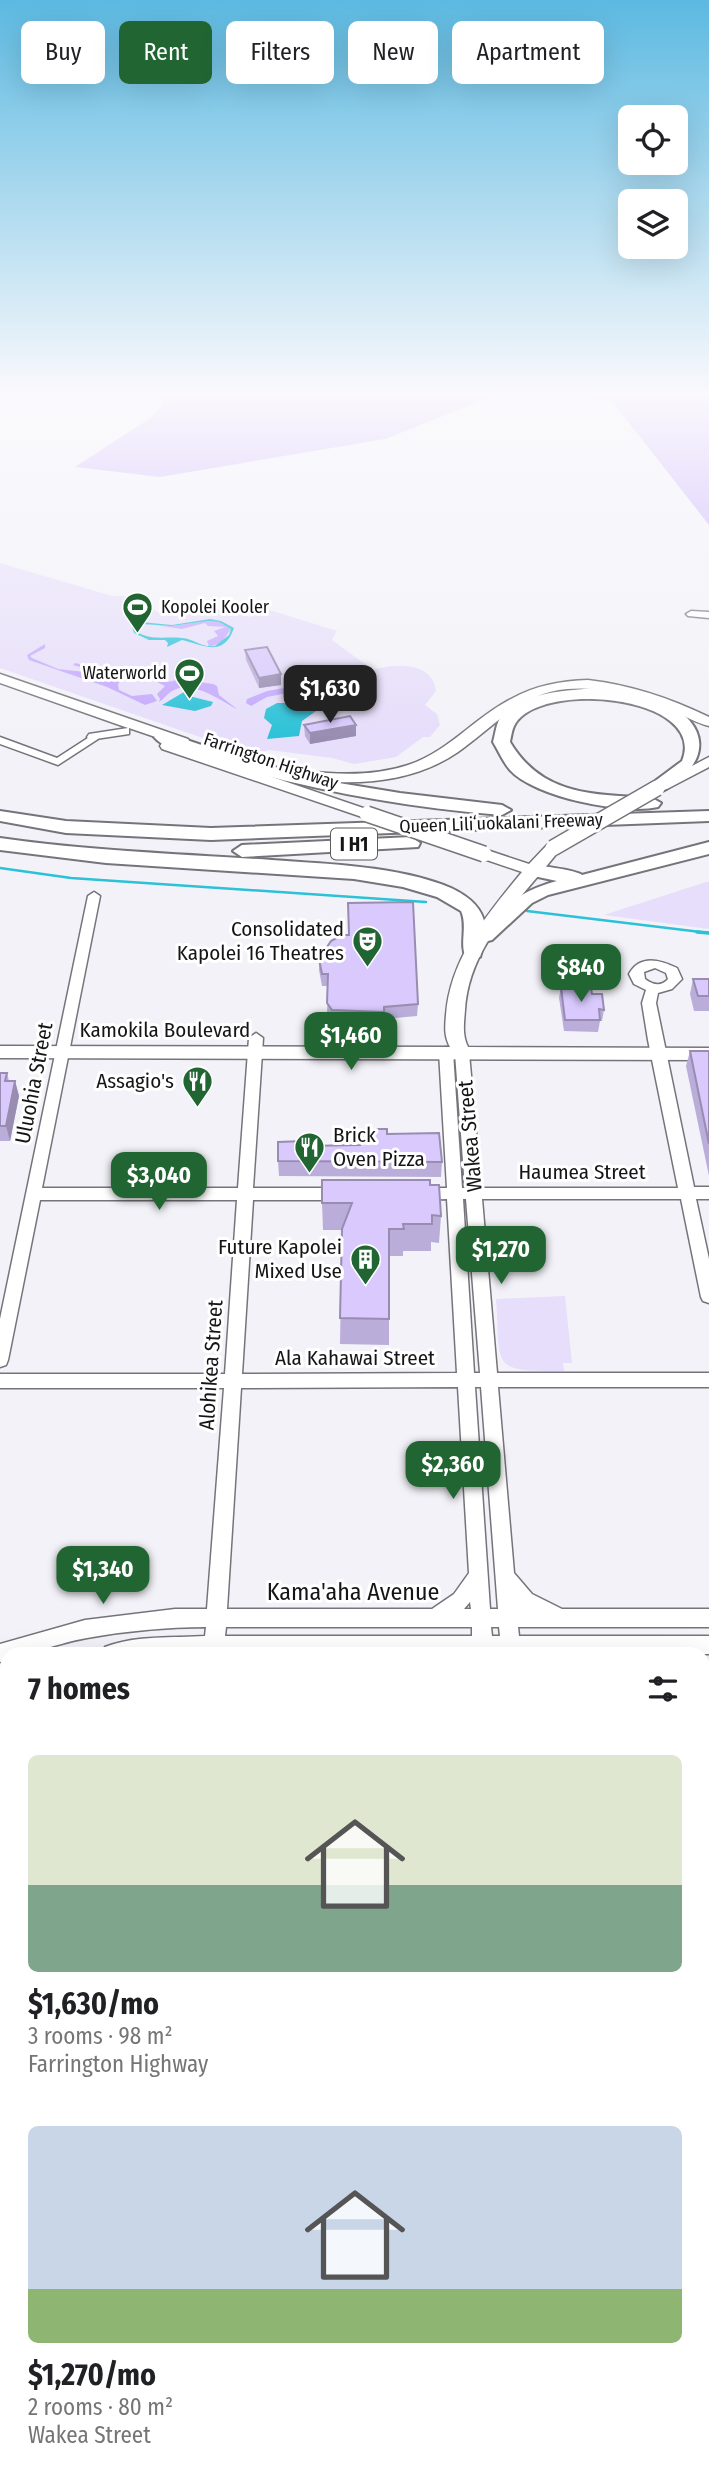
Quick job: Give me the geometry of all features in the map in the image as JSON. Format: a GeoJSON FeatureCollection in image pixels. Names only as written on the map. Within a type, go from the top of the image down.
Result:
{"type":"FeatureCollection","features":[{"type":"Feature","properties":{"kind":"highway"},"geometry":{"type":"LineString","coordinates":[[657,788],[685,768],[692,757],[694,746],[691,734],[683,723],[654,704],[603,693],[561,694],[527,705],[506,724],[503,740],[511,760],[528,776],[554,788],[596,798],[709,805]]}},
{"type":"Feature","properties":{"kind":"highway"},"geometry":{"type":"LineString","coordinates":[[163,737],[288,778],[408,800],[539,812],[709,814]]}},
{"type":"Feature","properties":{"kind":"highway","name":"Queen Liliʻuokalani Freeway"},"geometry":{"type":"LineString","coordinates":[[6,817],[115,831],[211,834],[709,814]]}},
{"type":"Feature","properties":{"kind":"highway","name":"Queen Liliʻuokalani Freeway"},"geometry":{"type":"LineString","coordinates":[[0,830],[79,840],[175,846],[411,843],[709,832]]}},
{"type":"Feature","properties":{"kind":"highway"},"geometry":{"type":"LineString","coordinates":[[0,843],[143,853],[334,848],[411,843]]}},
{"type":"Feature","properties":{"kind":"highway"},"geometry":{"type":"LineString","coordinates":[[0,843],[106,857],[348,873],[406,880],[455,897],[469,908],[475,918],[472,953]]}},
{"type":"Feature","properties":{"kind":"highway"},"geometry":{"type":"LineString","coordinates":[[485,936],[533,894],[602,873],[709,848]]}},
{"type":"Feature","properties":{"kind":"highway"},"geometry":{"type":"LineString","coordinates":[[531,870],[559,876],[602,873]]}},
{"type":"Feature","properties":{"kind":"main road"},"geometry":{"type":"LineString","coordinates":[[0,678],[163,737]]}},
{"type":"Feature","properties":{"kind":"main road","name":"Farrington Highway"},"geometry":{"type":"LineString","coordinates":[[163,737],[256,765],[301,775],[338,778],[388,775],[422,765],[443,755],[521,698],[545,690],[584,685],[617,687],[649,694],[709,722]]}},
{"type":"Feature","properties":{"kind":"main road","name":"Farrington Highway"},"geometry":{"type":"LineString","coordinates":[[0,687],[531,870]]}},
{"type":"Feature","properties":{"kind":"main road"},"geometry":{"type":"LineString","coordinates":[[89,719],[98,730],[94,737]]}},
{"type":"Feature","properties":{"kind":"main road"},"geometry":{"type":"LineString","coordinates":[[94,737],[124,731]]}},
{"type":"Feature","properties":{"kind":"main road","name":"Wakea Street"},"geometry":{"type":"LineString","coordinates":[[454,1048],[458,986],[472,953],[531,870],[553,848],[709,761]]}},
{"type":"Feature","properties":{"kind":"main road"},"geometry":{"type":"LineString","coordinates":[[488,856],[510,872],[511,897]]}},
{"type":"Feature","properties":{"kind":"main road","name":"Kamokila Boulevard"},"geometry":{"type":"LineString","coordinates":[[0,1038],[63,1045],[454,1048],[657,1047],[709,1041]]}},
{"type":"Feature","properties":{"kind":"main road","name":"Kamokila Boulevard"},"geometry":{"type":"LineString","coordinates":[[0,1052],[63,1045]]}},
{"type":"Feature","properties":{"kind":"main road","name":"Kamokila Boulevard"},"geometry":{"type":"LineString","coordinates":[[657,1047],[709,1054]]}},
{"type":"Feature","properties":{"kind":"street"},"geometry":{"type":"LineString","coordinates":[[691,614],[709,615]]}},
{"type":"Feature","properties":{"kind":"street"},"geometry":{"type":"LineString","coordinates":[[0,740],[58,762],[94,737]]}},
{"type":"Feature","properties":{"kind":"street","name":"Uluohia Street"},"geometry":{"type":"LineString","coordinates":[[0,1360],[94,896]]}},
{"type":"Feature","properties":{"kind":"street"},"geometry":{"type":"LineString","coordinates":[[653,988],[649,1003],[709,1297]]}},
{"type":"Feature","properties":{"kind":"street","name":"Alohikea Street"},"geometry":{"type":"LineString","coordinates":[[214,1647],[256,1045]]}},
{"type":"Feature","properties":{"kind":"street","name":"Wakea Street"},"geometry":{"type":"LineString","coordinates":[[454,1048],[454,1194],[482,1647]]}},
{"type":"Feature","properties":{"kind":"street","name":"Wakea Street"},"geometry":{"type":"LineString","coordinates":[[454,1048],[475,1194],[511,1647]]}},
{"type":"Feature","properties":{"kind":"street"},"geometry":{"type":"LineString","coordinates":[[35,1194],[357,1194]]}},
{"type":"Feature","properties":{"kind":"street","name":"Haumea Street"},"geometry":{"type":"LineString","coordinates":[[397,1194],[709,1194]]}},
{"type":"Feature","properties":{"kind":"street","name":"Ala Kahawai Street"},"geometry":{"type":"LineString","coordinates":[[0,1381],[709,1380]]}},
{"type":"Feature","properties":{"kind":"street"},"geometry":{"type":"LineString","coordinates":[[433,1619],[460,1600],[477,1576]]}},
{"type":"Feature","properties":{"kind":"street"},"geometry":{"type":"LineString","coordinates":[[505,1577],[525,1600],[561,1619]]}},
{"type":"Feature","properties":{"kind":"street","name":"Kama'aha Avenue"},"geometry":{"type":"LineString","coordinates":[[19,1647],[48,1638],[113,1625],[175,1618],[709,1618]]}},
{"type":"Feature","properties":{"kind":"street"},"geometry":{"type":"LineString","coordinates":[[428,1645],[432,1647]]}},
{"type":"Feature","properties":{"kind":"street"},"geometry":{"type":"LineString","coordinates":[[629,1647],[709,1645]]}},
{"type":"Feature","properties":{"kind":"street"},"geometry":{"type":"LineString","coordinates":[[397,1647],[455,1647]]}},
{"type":"Feature","properties":{"kind":"shaded area"},"geometry":{"type":"Polygon","coordinates":[[[697,509],[709,509],[709,525],[697,509]]]}},
{"type":"Feature","properties":{"kind":"shaded area"},"geometry":{"type":"Polygon","coordinates":[[[0,563],[112,596],[123,596],[160,613],[203,606],[251,617],[263,608],[337,631],[332,640],[373,670],[401,666],[420,669],[428,674],[436,691],[425,705],[437,714],[440,725],[430,737],[423,737],[396,757],[354,764],[332,758],[269,750],[252,755],[0,668],[0,563]]]}},
{"type":"Feature","properties":{"kind":"shaded area"},"geometry":{"type":"Polygon","coordinates":[[[209,621],[219,622],[231,629],[221,643],[209,647],[207,641],[218,636],[214,631],[225,627],[208,626],[205,623],[182,629],[156,625],[171,626],[209,621]]]}},
{"type":"Feature","properties":{"kind":"shaded area"},"geometry":{"type":"Polygon","coordinates":[[[45,644],[45,648],[30,656],[58,669],[85,672],[73,665],[75,663],[140,676],[122,679],[118,684],[119,690],[132,696],[152,694],[157,701],[145,705],[107,687],[29,660],[27,655],[45,644]]]}},
{"type":"Feature","properties":{"kind":"shaded area"},"geometry":{"type":"Polygon","coordinates":[[[180,679],[217,686],[219,695],[237,709],[206,692],[188,687],[172,691],[159,702],[157,694],[165,686],[157,682],[180,679]]]}},
{"type":"Feature","properties":{"kind":"shaded area"},"geometry":{"type":"Polygon","coordinates":[[[284,688],[323,697],[329,704],[328,713],[320,705],[322,702],[312,697],[282,694],[267,697],[251,706],[246,703],[247,699],[267,691],[284,688]]]}},
{"type":"Feature","properties":{"kind":"shaded area"},"geometry":{"type":"Polygon","coordinates":[[[709,882],[709,929],[604,915],[709,882]]]}},
{"type":"Feature","properties":{"kind":"shaded area"},"geometry":{"type":"Polygon","coordinates":[[[565,1296],[572,1363],[563,1363],[564,1371],[522,1370],[511,1367],[500,1353],[496,1299],[565,1296]]]}},
{"type":"Feature","properties":{"kind":"water","name":"Kopolei Kooler"},"geometry":{"type":"Polygon","coordinates":[[[210,619],[221,621],[234,628],[225,643],[219,646],[212,647],[205,646],[182,640],[167,647],[165,640],[149,640],[134,633],[132,627],[141,622],[172,625],[210,619]],[[219,622],[171,626],[142,624],[136,628],[137,632],[148,636],[182,638],[206,646],[215,646],[229,635],[231,629],[219,622]]]}},
{"type":"Feature","properties":{"kind":"water","name":"Waterworld"},"geometry":{"type":"Polygon","coordinates":[[[190,691],[193,697],[213,702],[211,706],[195,711],[162,705],[184,692],[190,691]]]}},
{"type":"Feature","properties":{"kind":"water"},"geometry":{"type":"Polygon","coordinates":[[[277,703],[300,703],[316,707],[316,711],[302,721],[299,736],[267,739],[272,725],[264,718],[266,709],[277,703]]]}},
{"type":"Feature","properties":{"kind":"building"},"geometry":{"type":"Polygon","coordinates":[[[267,647],[281,674],[259,678],[245,650],[267,647]]]}},
{"type":"Feature","properties":{"kind":"building"},"geometry":{"type":"Polygon","coordinates":[[[350,716],[356,725],[310,733],[304,725],[350,716]]]}},
{"type":"Feature","properties":{"kind":"building","name":"Consolidated Kapolei 16 Theatres"},"geometry":{"type":"Polygon","coordinates":[[[413,902],[418,1004],[384,1007],[384,1012],[332,1010],[327,1003],[328,974],[322,974],[319,959],[331,941],[342,935],[349,935],[348,903],[413,902]]]}},
{"type":"Feature","properties":{"kind":"building"},"geometry":{"type":"Polygon","coordinates":[[[693,979],[709,979],[709,996],[698,996],[693,979]]]}},
{"type":"Feature","properties":{"kind":"building"},"geometry":{"type":"Polygon","coordinates":[[[561,987],[591,987],[592,994],[602,994],[604,1010],[599,1009],[600,1020],[565,1020],[561,987]]]}},
{"type":"Feature","properties":{"kind":"building"},"geometry":{"type":"Polygon","coordinates":[[[690,1051],[709,1051],[709,1144],[690,1051]]]}},
{"type":"Feature","properties":{"kind":"building"},"geometry":{"type":"Polygon","coordinates":[[[0,1073],[7,1073],[5,1081],[15,1081],[6,1126],[0,1126],[0,1073]]]}},
{"type":"Feature","properties":{"kind":"building"},"geometry":{"type":"Polygon","coordinates":[[[363,1129],[387,1129],[387,1134],[439,1133],[442,1162],[278,1161],[278,1142],[304,1141],[304,1146],[360,1145],[359,1136],[364,1134],[363,1129]]]}},
{"type":"Feature","properties":{"kind":"building"},"geometry":{"type":"Polygon","coordinates":[[[322,1180],[430,1180],[430,1185],[439,1185],[441,1216],[432,1215],[432,1224],[403,1224],[404,1229],[389,1229],[389,1319],[340,1318],[342,1229],[352,1203],[322,1203],[322,1180]]]}},
{"type":"Feature","properties":{"kind":"waterway"},"geometry":{"type":"LineString","coordinates":[[0,868],[71,878],[426,902]]}},
{"type":"Feature","properties":{"kind":"waterway"},"geometry":{"type":"LineString","coordinates":[[527,911],[709,933],[697,932]]}},
{"type":"Feature","properties":{"kind":"place","name":"Kopolei Kooler"},"geometry":{"type":"Point","coordinates":[138,634]}},
{"type":"Feature","properties":{"kind":"place","name":"Waterworld"},"geometry":{"type":"Point","coordinates":[190,700]}},
{"type":"Feature","properties":{"kind":"place","name":"Consolidated Kapolei 16 Theatres"},"geometry":{"type":"Point","coordinates":[367,968]}},
{"type":"Feature","properties":{"kind":"place","name":"Assagio's"},"geometry":{"type":"Point","coordinates":[197,1108]}},
{"type":"Feature","properties":{"kind":"place","name":"Brick Oven Pizza"},"geometry":{"type":"Point","coordinates":[310,1174]}},
{"type":"Feature","properties":{"kind":"place","name":"Future Kapolei Mixed Use"},"geometry":{"type":"Point","coordinates":[365,1286]}}]}
